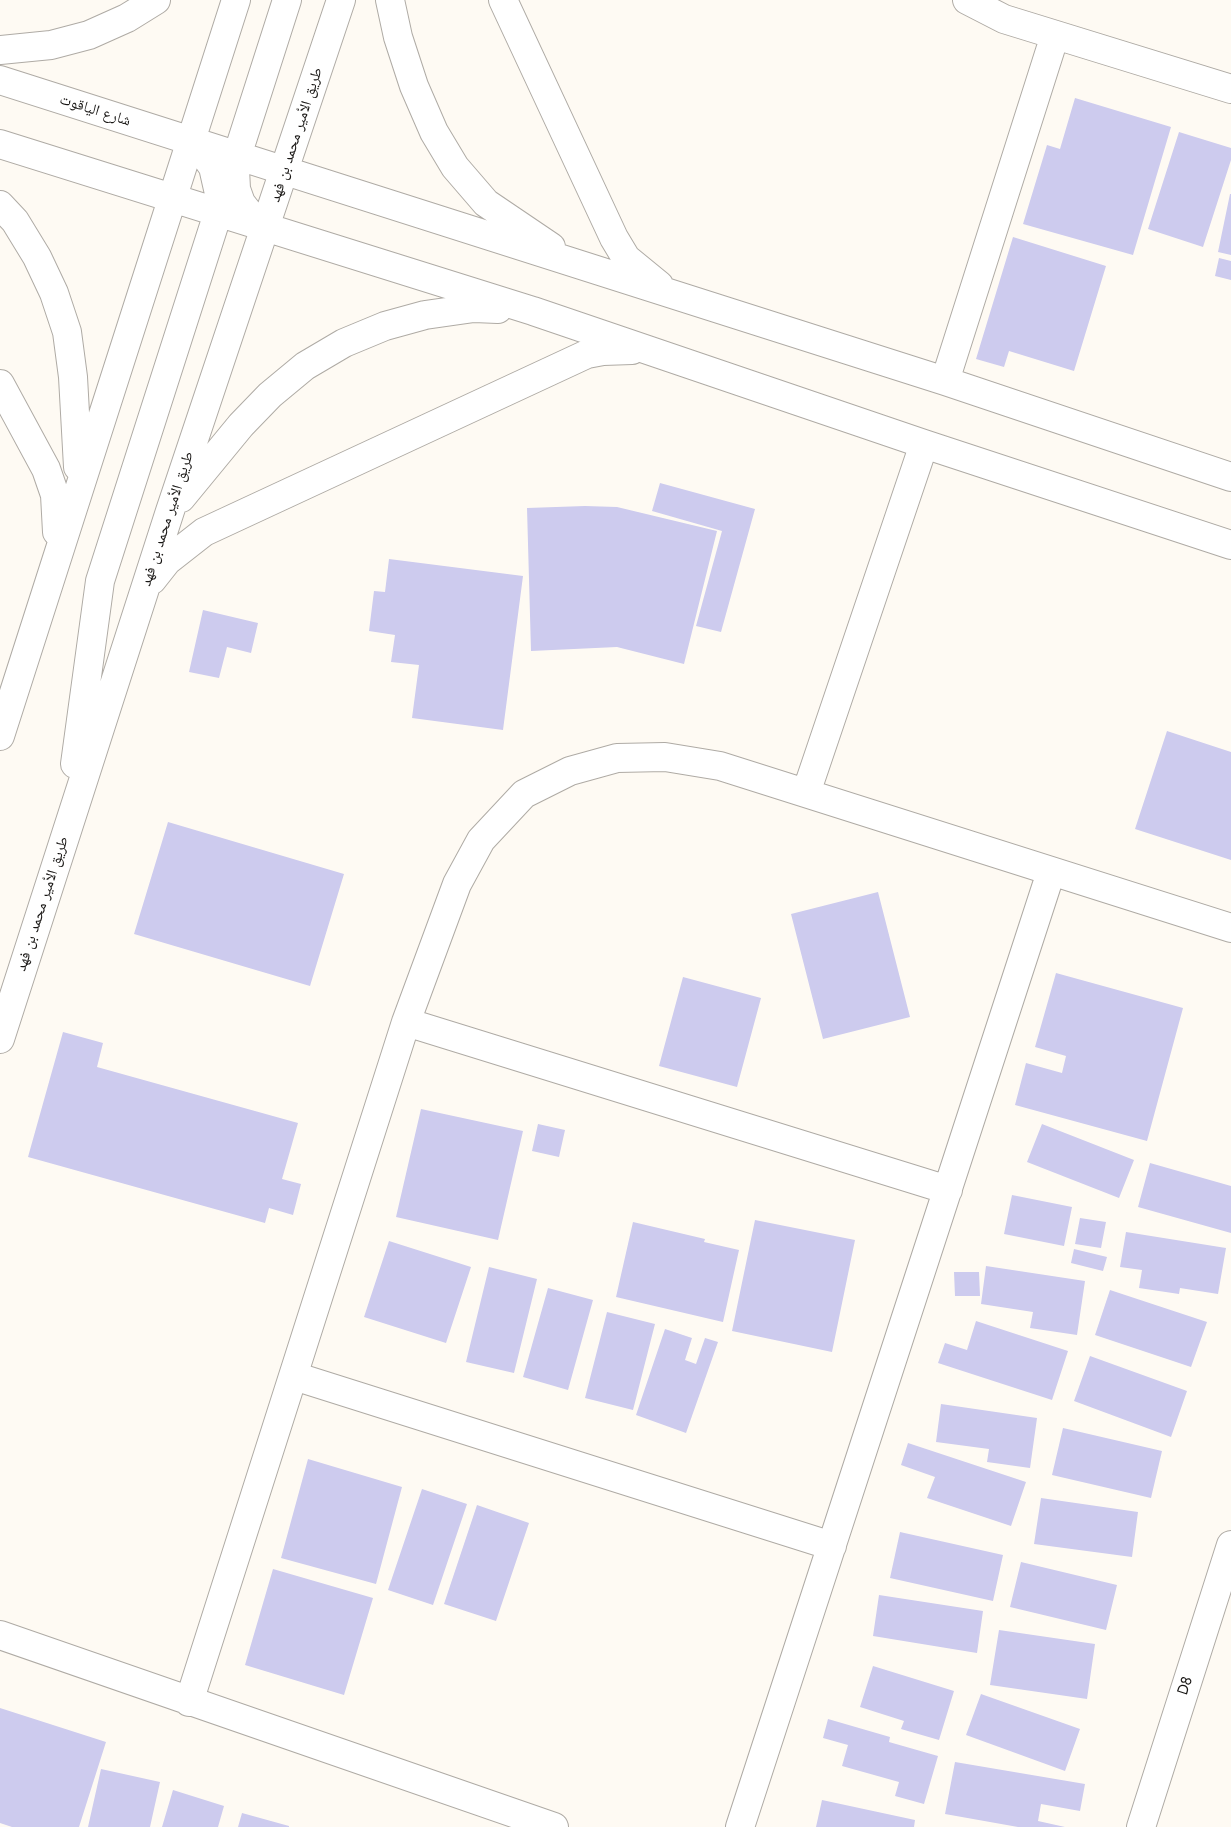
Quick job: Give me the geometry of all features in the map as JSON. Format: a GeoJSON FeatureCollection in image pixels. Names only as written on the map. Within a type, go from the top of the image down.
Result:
{"type":"FeatureCollection","features":[{"type":"Feature","properties":{"kind":"street"},"geometry":{"type":"LineString","coordinates":[[0,50],[51,46],[89,35],[127,18],[156,0]]}},
{"type":"Feature","properties":{"kind":"street"},"geometry":{"type":"LineString","coordinates":[[0,736],[79,482],[236,0]]}},
{"type":"Feature","properties":{"kind":"street"},"geometry":{"type":"LineString","coordinates":[[64,839],[100,581],[287,0]]}},
{"type":"Feature","properties":{"kind":"street","name":"طريق الأمير محمد بن فهد"},"geometry":{"type":"LineString","coordinates":[[0,1039],[170,511],[286,171],[341,0]]}},
{"type":"Feature","properties":{"kind":"street"},"geometry":{"type":"LineString","coordinates":[[390,0],[398,36],[414,86],[434,132],[455,167],[486,203],[579,266]]}},
{"type":"Feature","properties":{"kind":"street"},"geometry":{"type":"LineString","coordinates":[[503,0],[614,238],[626,258],[642,274],[672,295]]}},
{"type":"Feature","properties":{"kind":"street"},"geometry":{"type":"LineString","coordinates":[[967,0],[1004,19],[1231,89]]}},
{"type":"Feature","properties":{"kind":"street"},"geometry":{"type":"LineString","coordinates":[[945,381],[1055,35]]}},
{"type":"Feature","properties":{"kind":"street","name":"شارع الياقوت"},"geometry":{"type":"LineString","coordinates":[[0,80],[189,142]]}},
{"type":"Feature","properties":{"kind":"street"},"geometry":{"type":"LineString","coordinates":[[189,142],[203,153],[227,186],[266,229],[533,311],[924,444],[1231,545]]}},
{"type":"Feature","properties":{"kind":"street"},"geometry":{"type":"LineString","coordinates":[[0,144],[171,199],[286,171],[579,266],[945,381],[1231,477]]}},
{"type":"Feature","properties":{"kind":"street"},"geometry":{"type":"LineString","coordinates":[[227,186],[274,185],[286,171]]}},
{"type":"Feature","properties":{"kind":"street"},"geometry":{"type":"LineString","coordinates":[[0,205],[15,221],[37,257],[54,293],[67,332],[73,377],[79,482]]}},
{"type":"Feature","properties":{"kind":"street"},"geometry":{"type":"LineString","coordinates":[[170,511],[241,425],[270,396],[305,366],[344,343],[385,326],[425,315],[474,308],[533,311]]}},
{"type":"Feature","properties":{"kind":"street"},"geometry":{"type":"LineString","coordinates":[[145,589],[167,561],[204,532],[587,354],[623,349],[653,352]]}},
{"type":"Feature","properties":{"kind":"street"},"geometry":{"type":"LineString","coordinates":[[0,384],[46,469],[55,495],[57,524],[55,560]]}},
{"type":"Feature","properties":{"kind":"street"},"geometry":{"type":"LineString","coordinates":[[806,793],[924,444]]}},
{"type":"Feature","properties":{"kind":"street"},"geometry":{"type":"LineString","coordinates":[[188,1702],[406,1022],[457,884],[481,840],[524,794],[570,771],[617,758],[665,757],[720,766],[1231,928]]}},
{"type":"Feature","properties":{"kind":"street"},"geometry":{"type":"LineString","coordinates":[[740,1827],[1051,872]]}},
{"type":"Feature","properties":{"kind":"street"},"geometry":{"type":"LineString","coordinates":[[406,1022],[948,1190]]}},
{"type":"Feature","properties":{"kind":"street"},"geometry":{"type":"LineString","coordinates":[[294,1376],[832,1546]]}},
{"type":"Feature","properties":{"kind":"street","name":"D8"},"geometry":{"type":"LineString","coordinates":[[1141,1827],[1231,1545]]}},
{"type":"Feature","properties":{"kind":"street"},"geometry":{"type":"LineString","coordinates":[[0,1636],[554,1827]]}},
{"type":"Feature","properties":{"kind":"building"},"geometry":{"type":"Polygon","coordinates":[[[1075,98],[1171,127],[1133,255],[1023,224],[1047,145],[1060,149],[1075,98]]]}},
{"type":"Feature","properties":{"kind":"building"},"geometry":{"type":"Polygon","coordinates":[[[1179,132],[1231,148],[1231,160],[1203,247],[1148,229],[1179,132]]]}},
{"type":"Feature","properties":{"kind":"building"},"geometry":{"type":"Polygon","coordinates":[[[1231,194],[1231,255],[1218,252],[1231,194]]]}},
{"type":"Feature","properties":{"kind":"building"},"geometry":{"type":"Polygon","coordinates":[[[1013,237],[1106,266],[1074,371],[1009,351],[1004,367],[976,359],[1013,237]]]}},
{"type":"Feature","properties":{"kind":"building"},"geometry":{"type":"Polygon","coordinates":[[[1219,258],[1231,261],[1231,280],[1215,276],[1219,258]]]}},
{"type":"Feature","properties":{"kind":"building"},"geometry":{"type":"Polygon","coordinates":[[[660,483],[755,509],[721,632],[696,626],[722,531],[652,511],[660,483]]]}},
{"type":"Feature","properties":{"kind":"building"},"geometry":{"type":"Polygon","coordinates":[[[617,507],[717,531],[684,664],[617,647],[531,651],[527,508],[617,507]]]}},
{"type":"Feature","properties":{"kind":"building"},"geometry":{"type":"Polygon","coordinates":[[[389,559],[523,576],[503,730],[412,718],[419,665],[391,662],[395,635],[369,631],[374,591],[385,592],[389,559]]]}},
{"type":"Feature","properties":{"kind":"building"},"geometry":{"type":"Polygon","coordinates":[[[203,610],[258,623],[251,653],[227,647],[219,678],[189,672],[203,610]]]}},
{"type":"Feature","properties":{"kind":"building"},"geometry":{"type":"Polygon","coordinates":[[[1167,731],[1231,752],[1231,860],[1135,829],[1167,731]]]}},
{"type":"Feature","properties":{"kind":"building"},"geometry":{"type":"Polygon","coordinates":[[[168,822],[344,874],[310,986],[134,934],[168,822]]]}},
{"type":"Feature","properties":{"kind":"building"},"geometry":{"type":"Polygon","coordinates":[[[878,892],[910,1017],[823,1039],[791,914],[878,892]]]}},
{"type":"Feature","properties":{"kind":"building"},"geometry":{"type":"Polygon","coordinates":[[[1056,973],[1183,1008],[1147,1141],[1015,1105],[1026,1063],[1062,1073],[1066,1056],[1035,1047],[1056,973]]]}},
{"type":"Feature","properties":{"kind":"building"},"geometry":{"type":"Polygon","coordinates":[[[683,977],[761,998],[737,1087],[659,1066],[683,977]]]}},
{"type":"Feature","properties":{"kind":"building"},"geometry":{"type":"Polygon","coordinates":[[[63,1032],[103,1043],[97,1067],[298,1123],[282,1179],[301,1184],[293,1215],[269,1208],[265,1223],[28,1157],[63,1032]]]}},
{"type":"Feature","properties":{"kind":"building"},"geometry":{"type":"Polygon","coordinates":[[[421,1109],[523,1131],[498,1240],[396,1217],[421,1109]]]}},
{"type":"Feature","properties":{"kind":"building"},"geometry":{"type":"Polygon","coordinates":[[[538,1124],[565,1130],[559,1157],[532,1151],[538,1124]]]}},
{"type":"Feature","properties":{"kind":"building"},"geometry":{"type":"Polygon","coordinates":[[[1042,1124],[1134,1160],[1119,1198],[1027,1162],[1042,1124]]]}},
{"type":"Feature","properties":{"kind":"building"},"geometry":{"type":"Polygon","coordinates":[[[1150,1163],[1231,1186],[1231,1233],[1138,1207],[1150,1163]]]}},
{"type":"Feature","properties":{"kind":"building"},"geometry":{"type":"Polygon","coordinates":[[[1012,1195],[1072,1207],[1064,1246],[1004,1234],[1012,1195]]]}},
{"type":"Feature","properties":{"kind":"building"},"geometry":{"type":"Polygon","coordinates":[[[1080,1218],[1106,1222],[1101,1248],[1075,1244],[1080,1218]]]}},
{"type":"Feature","properties":{"kind":"building"},"geometry":{"type":"Polygon","coordinates":[[[755,1220],[855,1240],[832,1352],[732,1331],[755,1220]]]}},
{"type":"Feature","properties":{"kind":"building"},"geometry":{"type":"Polygon","coordinates":[[[633,1222],[705,1239],[704,1242],[739,1250],[723,1322],[616,1297],[633,1222]]]}},
{"type":"Feature","properties":{"kind":"building"},"geometry":{"type":"Polygon","coordinates":[[[1126,1232],[1226,1248],[1218,1294],[1180,1288],[1179,1294],[1139,1288],[1142,1270],[1120,1267],[1126,1232]]]}},
{"type":"Feature","properties":{"kind":"building"},"geometry":{"type":"Polygon","coordinates":[[[389,1241],[471,1267],[446,1343],[364,1317],[389,1241]]]}},
{"type":"Feature","properties":{"kind":"building"},"geometry":{"type":"Polygon","coordinates":[[[1074,1249],[1107,1257],[1103,1271],[1071,1263],[1074,1249]]]}},
{"type":"Feature","properties":{"kind":"building"},"geometry":{"type":"Polygon","coordinates":[[[986,1266],[1085,1281],[1077,1335],[1030,1328],[1033,1312],[981,1304],[986,1266]]]}},
{"type":"Feature","properties":{"kind":"building"},"geometry":{"type":"Polygon","coordinates":[[[489,1267],[537,1279],[514,1373],[466,1362],[489,1267]]]}},
{"type":"Feature","properties":{"kind":"building"},"geometry":{"type":"Polygon","coordinates":[[[954,1272],[979,1272],[980,1296],[955,1296],[954,1272]]]}},
{"type":"Feature","properties":{"kind":"building"},"geometry":{"type":"Polygon","coordinates":[[[548,1288],[593,1300],[568,1390],[523,1377],[548,1288]]]}},
{"type":"Feature","properties":{"kind":"building"},"geometry":{"type":"Polygon","coordinates":[[[1110,1290],[1207,1322],[1191,1367],[1095,1335],[1110,1290]]]}},
{"type":"Feature","properties":{"kind":"building"},"geometry":{"type":"Polygon","coordinates":[[[607,1312],[655,1324],[633,1410],[585,1398],[607,1312]]]}},
{"type":"Feature","properties":{"kind":"building"},"geometry":{"type":"Polygon","coordinates":[[[976,1321],[1068,1351],[1052,1400],[938,1363],[945,1343],[967,1350],[976,1321]]]}},
{"type":"Feature","properties":{"kind":"building"},"geometry":{"type":"Polygon","coordinates":[[[665,1329],[692,1338],[685,1360],[696,1364],[705,1338],[718,1342],[686,1433],[636,1415],[665,1329]]]}},
{"type":"Feature","properties":{"kind":"building"},"geometry":{"type":"Polygon","coordinates":[[[1090,1356],[1187,1391],[1171,1437],[1074,1401],[1090,1356]]]}},
{"type":"Feature","properties":{"kind":"building"},"geometry":{"type":"Polygon","coordinates":[[[941,1404],[1037,1418],[1030,1468],[987,1462],[989,1449],[936,1442],[941,1404]]]}},
{"type":"Feature","properties":{"kind":"building"},"geometry":{"type":"Polygon","coordinates":[[[1063,1428],[1162,1451],[1151,1498],[1052,1475],[1063,1428]]]}},
{"type":"Feature","properties":{"kind":"building"},"geometry":{"type":"Polygon","coordinates":[[[908,1443],[1026,1482],[1011,1526],[927,1498],[935,1477],[901,1465],[908,1443]]]}},
{"type":"Feature","properties":{"kind":"building"},"geometry":{"type":"Polygon","coordinates":[[[308,1459],[402,1487],[376,1584],[281,1558],[308,1459]]]}},
{"type":"Feature","properties":{"kind":"building"},"geometry":{"type":"Polygon","coordinates":[[[422,1489],[467,1504],[433,1605],[388,1590],[422,1489]]]}},
{"type":"Feature","properties":{"kind":"building"},"geometry":{"type":"Polygon","coordinates":[[[1041,1498],[1138,1512],[1132,1557],[1034,1544],[1041,1498]]]}},
{"type":"Feature","properties":{"kind":"building"},"geometry":{"type":"Polygon","coordinates":[[[477,1505],[529,1523],[496,1621],[444,1604],[477,1505]]]}},
{"type":"Feature","properties":{"kind":"building"},"geometry":{"type":"Polygon","coordinates":[[[900,1532],[1003,1555],[993,1601],[890,1578],[900,1532]]]}},
{"type":"Feature","properties":{"kind":"building"},"geometry":{"type":"Polygon","coordinates":[[[1021,1562],[1117,1585],[1106,1630],[1010,1607],[1021,1562]]]}},
{"type":"Feature","properties":{"kind":"building"},"geometry":{"type":"Polygon","coordinates":[[[273,1569],[373,1598],[344,1695],[245,1665],[273,1569]]]}},
{"type":"Feature","properties":{"kind":"building"},"geometry":{"type":"Polygon","coordinates":[[[879,1595],[983,1611],[977,1653],[873,1636],[879,1595]]]}},
{"type":"Feature","properties":{"kind":"building"},"geometry":{"type":"Polygon","coordinates":[[[999,1630],[1095,1644],[1087,1699],[990,1685],[999,1630]]]}},
{"type":"Feature","properties":{"kind":"building"},"geometry":{"type":"Polygon","coordinates":[[[873,1666],[954,1691],[939,1740],[901,1729],[904,1721],[860,1707],[873,1666]]]}},
{"type":"Feature","properties":{"kind":"building"},"geometry":{"type":"Polygon","coordinates":[[[981,1694],[1080,1729],[1065,1771],[966,1735],[981,1694]]]}},
{"type":"Feature","properties":{"kind":"building"},"geometry":{"type":"Polygon","coordinates":[[[0,1708],[106,1742],[79,1827],[12,1827],[0,1823],[0,1708]]]}},
{"type":"Feature","properties":{"kind":"building"},"geometry":{"type":"Polygon","coordinates":[[[828,1719],[890,1737],[889,1742],[938,1756],[924,1804],[895,1796],[899,1782],[842,1766],[848,1745],[823,1738],[828,1719]]]}},
{"type":"Feature","properties":{"kind":"building"},"geometry":{"type":"Polygon","coordinates":[[[955,1762],[1085,1784],[1080,1811],[1041,1804],[1038,1821],[1065,1827],[1018,1827],[945,1814],[955,1762]]]}},
{"type":"Feature","properties":{"kind":"building"},"geometry":{"type":"Polygon","coordinates":[[[101,1769],[160,1782],[150,1827],[88,1827],[101,1769]]]}},
{"type":"Feature","properties":{"kind":"building"},"geometry":{"type":"Polygon","coordinates":[[[173,1790],[224,1806],[218,1827],[162,1827],[173,1790]]]}},
{"type":"Feature","properties":{"kind":"building"},"geometry":{"type":"Polygon","coordinates":[[[822,1800],[915,1820],[914,1827],[816,1827],[822,1800]]]}},
{"type":"Feature","properties":{"kind":"building"},"geometry":{"type":"Polygon","coordinates":[[[242,1813],[289,1826],[289,1827],[238,1827],[242,1813]]]}}]}
